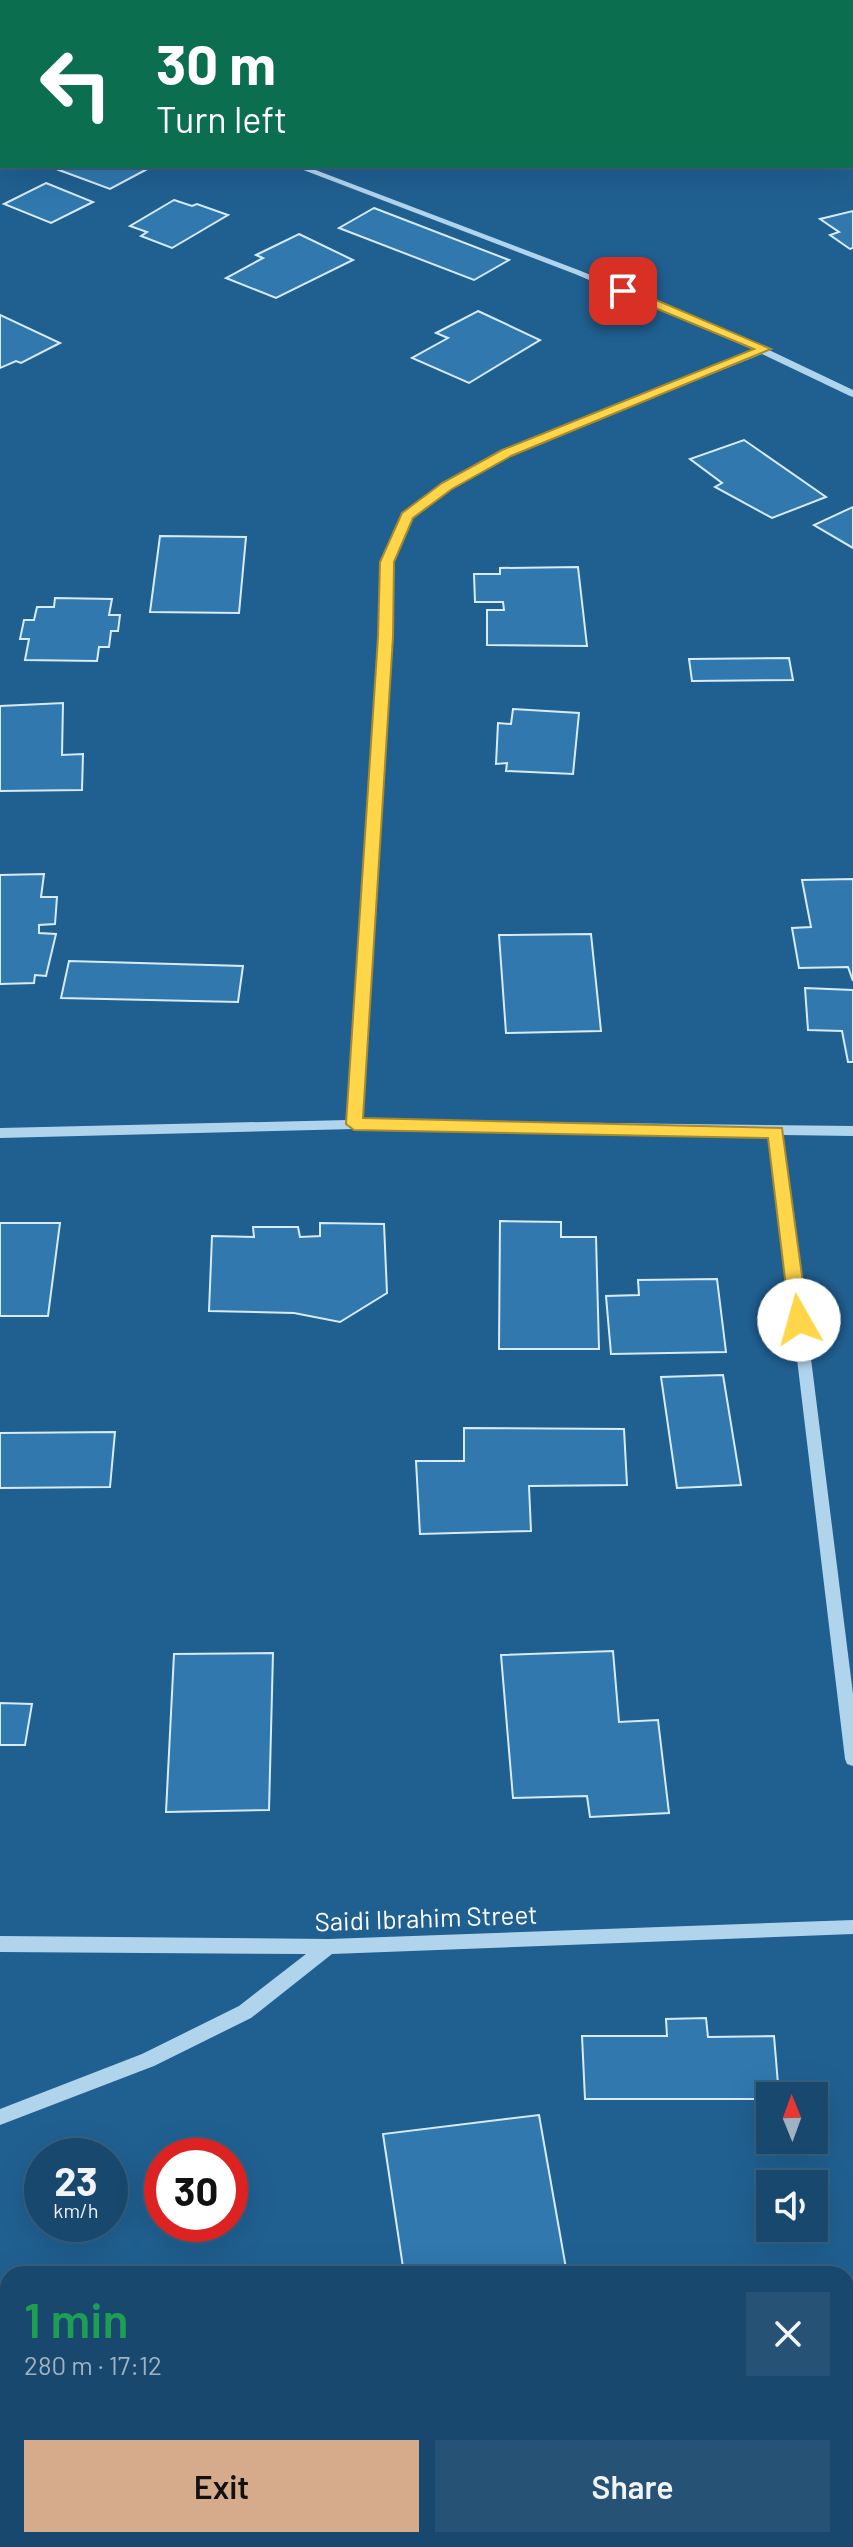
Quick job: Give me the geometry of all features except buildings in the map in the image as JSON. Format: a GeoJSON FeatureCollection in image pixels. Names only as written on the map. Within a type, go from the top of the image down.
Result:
{"type":"FeatureCollection","features":[{"type":"Feature","properties":{"kind":"street"},"geometry":{"type":"LineString","coordinates":[[302,168],[566,267],[765,349],[853,394]]}},
{"type":"Feature","properties":{"kind":"street"},"geometry":{"type":"LineString","coordinates":[[354,1124],[387,562],[407,516],[447,486],[506,453],[765,349]]}},
{"type":"Feature","properties":{"kind":"street"},"geometry":{"type":"LineString","coordinates":[[0,1133],[354,1124],[853,1131]]}},
{"type":"Feature","properties":{"kind":"street"},"geometry":{"type":"LineString","coordinates":[[776,1132],[853,1759]]}},
{"type":"Feature","properties":{"kind":"street","name":"Saidi Ibrahim Street"},"geometry":{"type":"LineString","coordinates":[[0,1944],[329,1947],[853,1927]]}},
{"type":"Feature","properties":{"kind":"street"},"geometry":{"type":"LineString","coordinates":[[0,2117],[148,2060],[245,2012],[329,1947]]}},
{"type":"Feature","properties":{"kind":"route"},"geometry":{"type":"LineString","coordinates":[[623,291],[765,349],[506,453],[447,486],[407,516],[387,562],[354,1124],[776,1132],[799,1320]]}}]}
